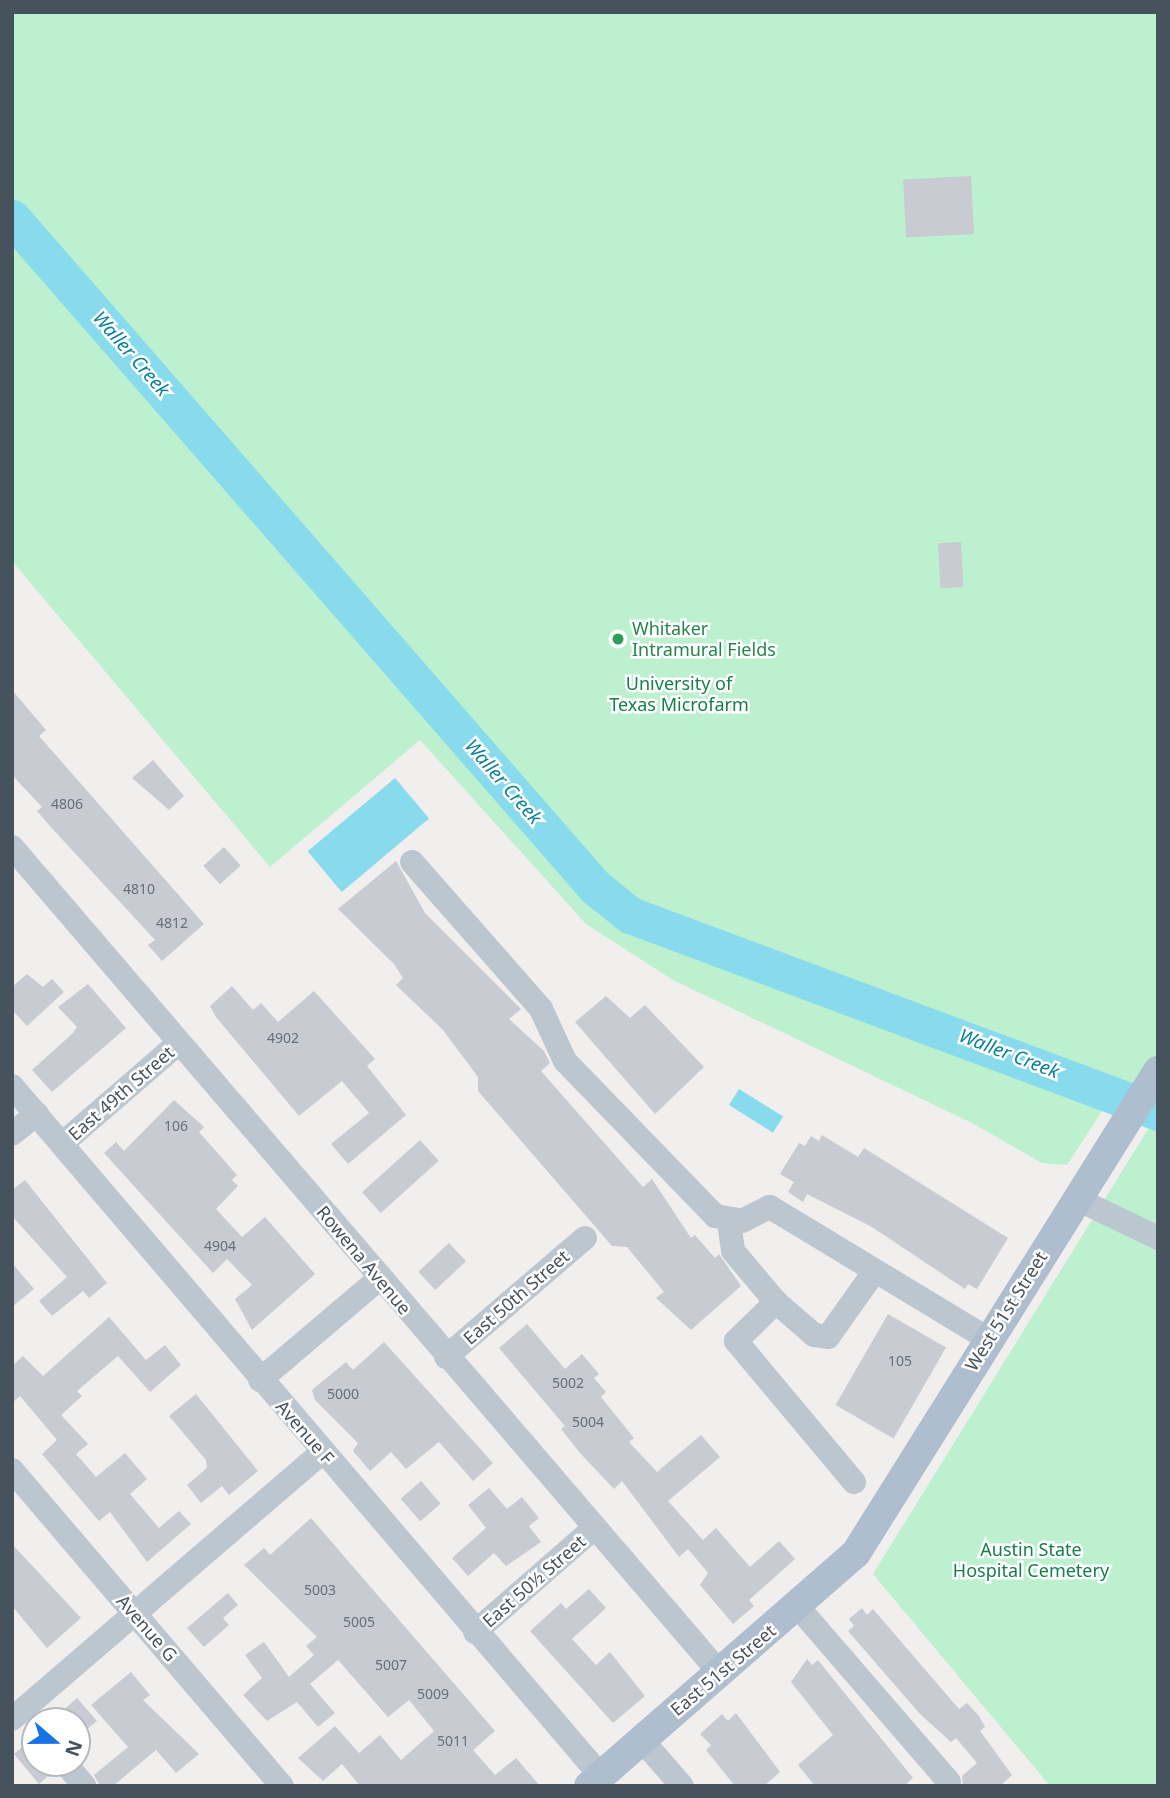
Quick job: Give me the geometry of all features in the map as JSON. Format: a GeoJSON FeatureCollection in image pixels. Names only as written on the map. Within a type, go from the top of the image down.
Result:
{"type":"FeatureCollection","features":[{"type":"Feature","properties":{"kind":"main road","name":"West 51st Street"},"geometry":{"type":"LineString","coordinates":[[856,1553],[1154,1077]]}},
{"type":"Feature","properties":{"kind":"main road","name":"East 51st Street"},"geometry":{"type":"LineString","coordinates":[[595,1781],[798,1607],[856,1553]]}},
{"type":"Feature","properties":{"kind":"street","name":"Rowena Avenue"},"geometry":{"type":"LineString","coordinates":[[12,847],[593,1530],[719,1672]]}},
{"type":"Feature","properties":{"kind":"street"},"geometry":{"type":"LineString","coordinates":[[412,862],[541,1009],[565,1060],[664,1168],[729,1222],[733,1251],[776,1302],[814,1335],[828,1337],[874,1272]]}},
{"type":"Feature","properties":{"kind":"street","name":"East 49th Street"},"geometry":{"type":"LineString","coordinates":[[63,1143],[179,1043]]}},
{"type":"Feature","properties":{"kind":"street","name":"Avenue F"},"geometry":{"type":"LineString","coordinates":[[12,1086],[475,1632],[595,1781]]}},
{"type":"Feature","properties":{"kind":"street"},"geometry":{"type":"LineString","coordinates":[[12,1134],[37,1114]]}},
{"type":"Feature","properties":{"kind":"street"},"geometry":{"type":"LineString","coordinates":[[1077,1199],[1158,1238]]}},
{"type":"Feature","properties":{"kind":"street"},"geometry":{"type":"LineString","coordinates":[[729,1222],[770,1207],[988,1339]]}},
{"type":"Feature","properties":{"kind":"street","name":"East 50th Street"},"geometry":{"type":"LineString","coordinates":[[446,1357],[585,1238]]}},
{"type":"Feature","properties":{"kind":"street"},"geometry":{"type":"LineString","coordinates":[[260,1380],[380,1278]]}},
{"type":"Feature","properties":{"kind":"street"},"geometry":{"type":"LineString","coordinates":[[776,1302],[736,1341],[854,1482]]}},
{"type":"Feature","properties":{"kind":"street"},"geometry":{"type":"LineString","coordinates":[[20,1715],[322,1452]]}},
{"type":"Feature","properties":{"kind":"street","name":"Avenue G"},"geometry":{"type":"LineString","coordinates":[[12,1470],[282,1786]]}},
{"type":"Feature","properties":{"kind":"street","name":"East 50½ Street"},"geometry":{"type":"LineString","coordinates":[[475,1632],[593,1530]]}},
{"type":"Feature","properties":{"kind":"street"},"geometry":{"type":"LineString","coordinates":[[798,1607],[949,1783]]}},
{"type":"Feature","properties":{"kind":"street"},"geometry":{"type":"LineString","coordinates":[[642,1740],[682,1786]]}},
{"type":"Feature","properties":{"kind":"green space","name":"Whitaker Intramural Fields"},"geometry":{"type":"Polygon","coordinates":[[[12,12],[1158,12],[1158,1071],[1122,1127],[1106,1105],[1067,1165],[1042,1163],[972,1123],[673,980],[586,924],[420,740],[270,867],[12,561],[12,12]]]}},
{"type":"Feature","properties":{"kind":"green space","name":"Austin State Hospital Cemetery"},"geometry":{"type":"Polygon","coordinates":[[[1158,1113],[1158,1786],[1050,1786],[873,1574],[1158,1113]]]}},
{"type":"Feature","properties":{"kind":"water"},"geometry":{"type":"Polygon","coordinates":[[[395,778],[429,819],[342,892],[308,851],[395,778]]]}},
{"type":"Feature","properties":{"kind":"water"},"geometry":{"type":"Polygon","coordinates":[[[739,1089],[783,1117],[773,1133],[729,1105],[739,1089]]]}},
{"type":"Feature","properties":{"kind":"building"},"geometry":{"type":"Polygon","coordinates":[[[971,176],[974,234],[906,237],[903,180],[971,176]]]}},
{"type":"Feature","properties":{"kind":"building"},"geometry":{"type":"Polygon","coordinates":[[[961,542],[963,587],[940,588],[938,543],[961,542]]]}},
{"type":"Feature","properties":{"kind":"building"},"geometry":{"type":"Polygon","coordinates":[[[12,690],[46,730],[39,736],[204,924],[162,961],[148,945],[155,940],[49,825],[37,811],[42,807],[12,775],[12,690]]]}},
{"type":"Feature","properties":{"kind":"building"},"geometry":{"type":"Polygon","coordinates":[[[153,760],[184,796],[169,810],[132,778],[153,760]]]}},
{"type":"Feature","properties":{"kind":"building"},"geometry":{"type":"Polygon","coordinates":[[[224,847],[241,866],[220,884],[203,866],[224,847]]]}},
{"type":"Feature","properties":{"kind":"building"},"geometry":{"type":"Polygon","coordinates":[[[396,861],[425,913],[521,1009],[509,1019],[544,1051],[550,1063],[541,1071],[643,1187],[652,1179],[691,1238],[695,1235],[715,1258],[719,1254],[741,1286],[691,1330],[656,1298],[664,1292],[627,1247],[612,1246],[478,1091],[478,1077],[443,1030],[396,985],[403,978],[394,964],[338,909],[396,861]]]}},
{"type":"Feature","properties":{"kind":"building"},"geometry":{"type":"Polygon","coordinates":[[[27,974],[43,987],[52,979],[64,992],[27,1026],[12,1010],[12,987],[27,974]]]}},
{"type":"Feature","properties":{"kind":"building"},"geometry":{"type":"Polygon","coordinates":[[[88,984],[126,1028],[52,1092],[32,1070],[77,1027],[58,1007],[88,984]]]}},
{"type":"Feature","properties":{"kind":"building"},"geometry":{"type":"Polygon","coordinates":[[[232,986],[253,1010],[261,1003],[278,1022],[314,991],[375,1059],[367,1066],[406,1115],[348,1164],[331,1144],[369,1113],[342,1081],[299,1116],[216,1017],[210,1006],[232,986]]]}},
{"type":"Feature","properties":{"kind":"building"},"geometry":{"type":"Polygon","coordinates":[[[606,996],[630,1018],[645,1005],[704,1067],[655,1114],[575,1022],[606,996]]]}},
{"type":"Feature","properties":{"kind":"building"},"geometry":{"type":"Polygon","coordinates":[[[174,1100],[204,1127],[199,1132],[237,1175],[232,1180],[238,1186],[216,1209],[242,1237],[265,1217],[315,1274],[252,1330],[235,1299],[252,1285],[227,1259],[213,1273],[104,1153],[116,1142],[124,1151],[174,1100]]]}},
{"type":"Feature","properties":{"kind":"building"},"geometry":{"type":"Polygon","coordinates":[[[822,1135],[858,1157],[864,1148],[1008,1238],[977,1289],[968,1284],[965,1289],[872,1227],[807,1194],[803,1202],[788,1192],[794,1182],[780,1174],[799,1143],[805,1146],[811,1136],[819,1141],[822,1135]]]}},
{"type":"Feature","properties":{"kind":"building"},"geometry":{"type":"Polygon","coordinates":[[[420,1140],[439,1161],[381,1213],[362,1192],[420,1140]]]}},
{"type":"Feature","properties":{"kind":"building"},"geometry":{"type":"Polygon","coordinates":[[[25,1180],[107,1283],[89,1298],[83,1291],[52,1316],[39,1301],[67,1277],[12,1216],[12,1190],[25,1180]]]}},
{"type":"Feature","properties":{"kind":"building"},"geometry":{"type":"Polygon","coordinates":[[[449,1243],[466,1261],[435,1290],[418,1272],[449,1243]]]}},
{"type":"Feature","properties":{"kind":"building"},"geometry":{"type":"Polygon","coordinates":[[[12,1263],[34,1289],[12,1307],[12,1263]]]}},
{"type":"Feature","properties":{"kind":"building"},"geometry":{"type":"Polygon","coordinates":[[[888,1314],[946,1348],[894,1438],[836,1405],[888,1314]]]}},
{"type":"Feature","properties":{"kind":"building"},"geometry":{"type":"Polygon","coordinates":[[[109,1317],[146,1360],[165,1345],[181,1365],[150,1392],[118,1356],[77,1391],[82,1396],[61,1415],[88,1444],[76,1454],[96,1477],[125,1453],[147,1479],[130,1494],[159,1528],[179,1511],[191,1524],[147,1562],[110,1512],[99,1521],[42,1454],[57,1440],[20,1396],[12,1403],[12,1366],[23,1356],[43,1376],[109,1317]]]}},
{"type":"Feature","properties":{"kind":"building"},"geometry":{"type":"Polygon","coordinates":[[[527,1324],[565,1369],[582,1354],[599,1374],[594,1378],[606,1392],[601,1397],[634,1438],[629,1442],[657,1472],[701,1435],[720,1457],[668,1501],[703,1540],[716,1528],[750,1567],[779,1541],[795,1559],[749,1600],[754,1606],[733,1624],[700,1585],[708,1573],[688,1549],[679,1557],[622,1481],[614,1489],[580,1453],[561,1429],[565,1426],[499,1348],[527,1324]]]}},
{"type":"Feature","properties":{"kind":"building"},"geometry":{"type":"Polygon","coordinates":[[[384,1342],[493,1463],[473,1481],[439,1442],[406,1469],[391,1452],[370,1471],[353,1451],[358,1443],[315,1400],[312,1390],[346,1362],[353,1370],[384,1342]]]}},
{"type":"Feature","properties":{"kind":"building"},"geometry":{"type":"Polygon","coordinates":[[[196,1394],[258,1471],[229,1495],[222,1486],[201,1503],[187,1485],[207,1468],[206,1460],[169,1416],[196,1394]]]}},
{"type":"Feature","properties":{"kind":"building"},"geometry":{"type":"Polygon","coordinates":[[[421,1481],[441,1504],[420,1521],[401,1499],[421,1481]]]}},
{"type":"Feature","properties":{"kind":"building"},"geometry":{"type":"Polygon","coordinates":[[[489,1488],[507,1509],[522,1497],[539,1518],[529,1526],[541,1542],[506,1566],[494,1553],[468,1576],[452,1558],[486,1528],[468,1505],[489,1488]]]}},
{"type":"Feature","properties":{"kind":"building"},"geometry":{"type":"Polygon","coordinates":[[[311,1518],[495,1731],[473,1750],[495,1775],[516,1758],[540,1786],[360,1786],[342,1764],[323,1781],[298,1758],[335,1726],[359,1753],[380,1735],[401,1760],[434,1731],[409,1700],[388,1717],[338,1660],[310,1684],[335,1713],[318,1727],[297,1702],[267,1721],[243,1695],[262,1678],[245,1655],[264,1642],[289,1677],[314,1655],[306,1646],[317,1637],[244,1565],[264,1548],[270,1555],[311,1518]]]}},
{"type":"Feature","properties":{"kind":"building"},"geometry":{"type":"Polygon","coordinates":[[[12,1544],[81,1618],[47,1648],[12,1606],[12,1544]]]}},
{"type":"Feature","properties":{"kind":"building"},"geometry":{"type":"Polygon","coordinates":[[[589,1589],[606,1608],[572,1639],[596,1665],[610,1652],[645,1696],[613,1723],[530,1631],[561,1603],[566,1609],[589,1589]]]}},
{"type":"Feature","properties":{"kind":"building"},"geometry":{"type":"Polygon","coordinates":[[[228,1593],[238,1605],[223,1618],[229,1625],[204,1647],[187,1628],[228,1593]]]}},
{"type":"Feature","properties":{"kind":"building"},"geometry":{"type":"Polygon","coordinates":[[[862,1608],[867,1615],[873,1609],[959,1709],[967,1703],[979,1716],[985,1727],[980,1731],[1012,1775],[1000,1786],[963,1786],[962,1776],[977,1763],[956,1738],[951,1742],[920,1714],[848,1631],[854,1626],[849,1619],[862,1608]]]}},
{"type":"Feature","properties":{"kind":"building"},"geometry":{"type":"Polygon","coordinates":[[[807,1659],[812,1665],[818,1660],[913,1778],[904,1786],[815,1786],[798,1765],[833,1735],[791,1682],[807,1659]]]}},
{"type":"Feature","properties":{"kind":"building"},"geometry":{"type":"Polygon","coordinates":[[[131,1672],[150,1695],[143,1700],[199,1754],[176,1773],[156,1750],[113,1786],[100,1786],[94,1775],[128,1747],[91,1705],[131,1672]]]}},
{"type":"Feature","properties":{"kind":"building"},"geometry":{"type":"Polygon","coordinates":[[[77,1698],[85,1707],[67,1707],[77,1698]]]}},
{"type":"Feature","properties":{"kind":"building"},"geometry":{"type":"Polygon","coordinates":[[[736,1713],[780,1772],[764,1786],[735,1786],[706,1750],[711,1745],[700,1734],[722,1714],[728,1721],[736,1713]]]}},
{"type":"Feature","properties":{"kind":"building"},"geometry":{"type":"Polygon","coordinates":[[[91,1714],[97,1721],[91,1726],[91,1714]]]}},
{"type":"Feature","properties":{"kind":"building"},"geometry":{"type":"Polygon","coordinates":[[[21,1748],[21,1762],[14,1754],[21,1748]]]}},
{"type":"Feature","properties":{"kind":"building"},"geometry":{"type":"Polygon","coordinates":[[[33,1777],[47,1777],[39,1784],[33,1777]]]}},
{"type":"Feature","properties":{"kind":"waterway","name":"Waller Creek"},"geometry":{"type":"LineString","coordinates":[[12,218],[595,887],[630,915],[1158,1112]]}},
{"type":"Feature","properties":{"kind":"place","name":"Whitaker Intramural Fields"},"geometry":{"type":"Point","coordinates":[618,639]}},
{"type":"Feature","properties":{"kind":"park label","name":"University of Texas Microfarm"},"geometry":{"type":"Point","coordinates":[679,694]}}]}
